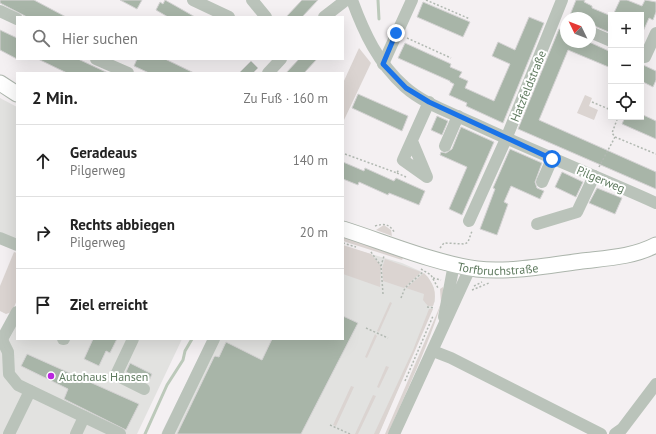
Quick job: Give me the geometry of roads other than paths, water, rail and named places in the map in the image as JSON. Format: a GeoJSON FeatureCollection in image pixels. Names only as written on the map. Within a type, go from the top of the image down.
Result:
{"type":"FeatureCollection","features":[{"type":"Feature","properties":{"kind":"main road","name":"Torfbruchstraße"},"geometry":{"type":"LineString","coordinates":[[344,229],[454,264],[470,268],[492,270],[628,255],[656,245]]}},
{"type":"Feature","properties":{"kind":"street"},"geometry":{"type":"LineString","coordinates":[[193,0],[227,16]]}},
{"type":"Feature","properties":{"kind":"street"},"geometry":{"type":"LineString","coordinates":[[252,0],[265,16]]}},
{"type":"Feature","properties":{"kind":"street"},"geometry":{"type":"LineString","coordinates":[[325,16],[346,0]]}},
{"type":"Feature","properties":{"kind":"street","name":"Pilgerweg"},"geometry":{"type":"LineString","coordinates":[[352,0],[364,32],[383,64],[406,88],[429,102],[506,139],[656,203]]}},
{"type":"Feature","properties":{"kind":"street"},"geometry":{"type":"LineString","coordinates":[[383,64],[412,0]]}},
{"type":"Feature","properties":{"kind":"street","name":"Hatzfeldstraße"},"geometry":{"type":"LineString","coordinates":[[561,12],[562,0]]}},
{"type":"Feature","properties":{"kind":"street"},"geometry":{"type":"LineString","coordinates":[[0,11],[16,19]]}},
{"type":"Feature","properties":{"kind":"street","name":"Hatzfeldstraße"},"geometry":{"type":"LineString","coordinates":[[469,221],[560,21]]}},
{"type":"Feature","properties":{"kind":"street"},"geometry":{"type":"LineString","coordinates":[[647,57],[656,33]]}},
{"type":"Feature","properties":{"kind":"street"},"geometry":{"type":"LineString","coordinates":[[596,35],[608,40]]}},
{"type":"Feature","properties":{"kind":"street"},"geometry":{"type":"LineString","coordinates":[[98,60],[126,72]]}},
{"type":"Feature","properties":{"kind":"street"},"geometry":{"type":"LineString","coordinates":[[269,72],[280,60]]}},
{"type":"Feature","properties":{"kind":"street"},"geometry":{"type":"LineString","coordinates":[[412,141],[427,177],[403,160],[429,102]]}},
{"type":"Feature","properties":{"kind":"street"},"geometry":{"type":"LineString","coordinates":[[445,146],[458,116]]}},
{"type":"Feature","properties":{"kind":"street"},"geometry":{"type":"LineString","coordinates":[[542,182],[552,159]]}},
{"type":"Feature","properties":{"kind":"street"},"geometry":{"type":"LineString","coordinates":[[537,224],[577,212],[594,176]]}},
{"type":"Feature","properties":{"kind":"street"},"geometry":{"type":"LineString","coordinates":[[0,238],[16,245]]}},
{"type":"Feature","properties":{"kind":"street"},"geometry":{"type":"LineString","coordinates":[[442,328],[449,283],[454,264]]}},
{"type":"Feature","properties":{"kind":"street"},"geometry":{"type":"LineString","coordinates":[[397,432],[470,268]]}},
{"type":"Feature","properties":{"kind":"street"},"geometry":{"type":"LineString","coordinates":[[16,314],[1,342],[8,352],[9,374],[18,385],[120,434]]}},
{"type":"Feature","properties":{"kind":"street"},"geometry":{"type":"LineString","coordinates":[[134,340],[116,375],[144,389]]}},
{"type":"Feature","properties":{"kind":"street"},"geometry":{"type":"LineString","coordinates":[[168,434],[214,340]]}},
{"type":"Feature","properties":{"kind":"street"},"geometry":{"type":"LineString","coordinates":[[433,351],[451,358],[601,434]]}},
{"type":"Feature","properties":{"kind":"street"},"geometry":{"type":"LineString","coordinates":[[615,434],[622,429],[656,384]]}},
{"type":"Feature","properties":{"kind":"street"},"geometry":{"type":"LineString","coordinates":[[9,434],[30,391]]}},
{"type":"Feature","properties":{"kind":"street"},"geometry":{"type":"LineString","coordinates":[[76,434],[84,417]]}},
{"type":"Feature","properties":{"kind":"waterway"},"geometry":{"type":"LineString","coordinates":[[378,0],[379,19]]}},
{"type":"Feature","properties":{"kind":"waterway"},"geometry":{"type":"LineString","coordinates":[[145,434],[167,385],[183,360],[185,351],[191,340]]}},
{"type":"Feature","properties":{"kind":"place","name":"Autohaus Hansen"},"geometry":{"type":"Point","coordinates":[51,376]}}]}
